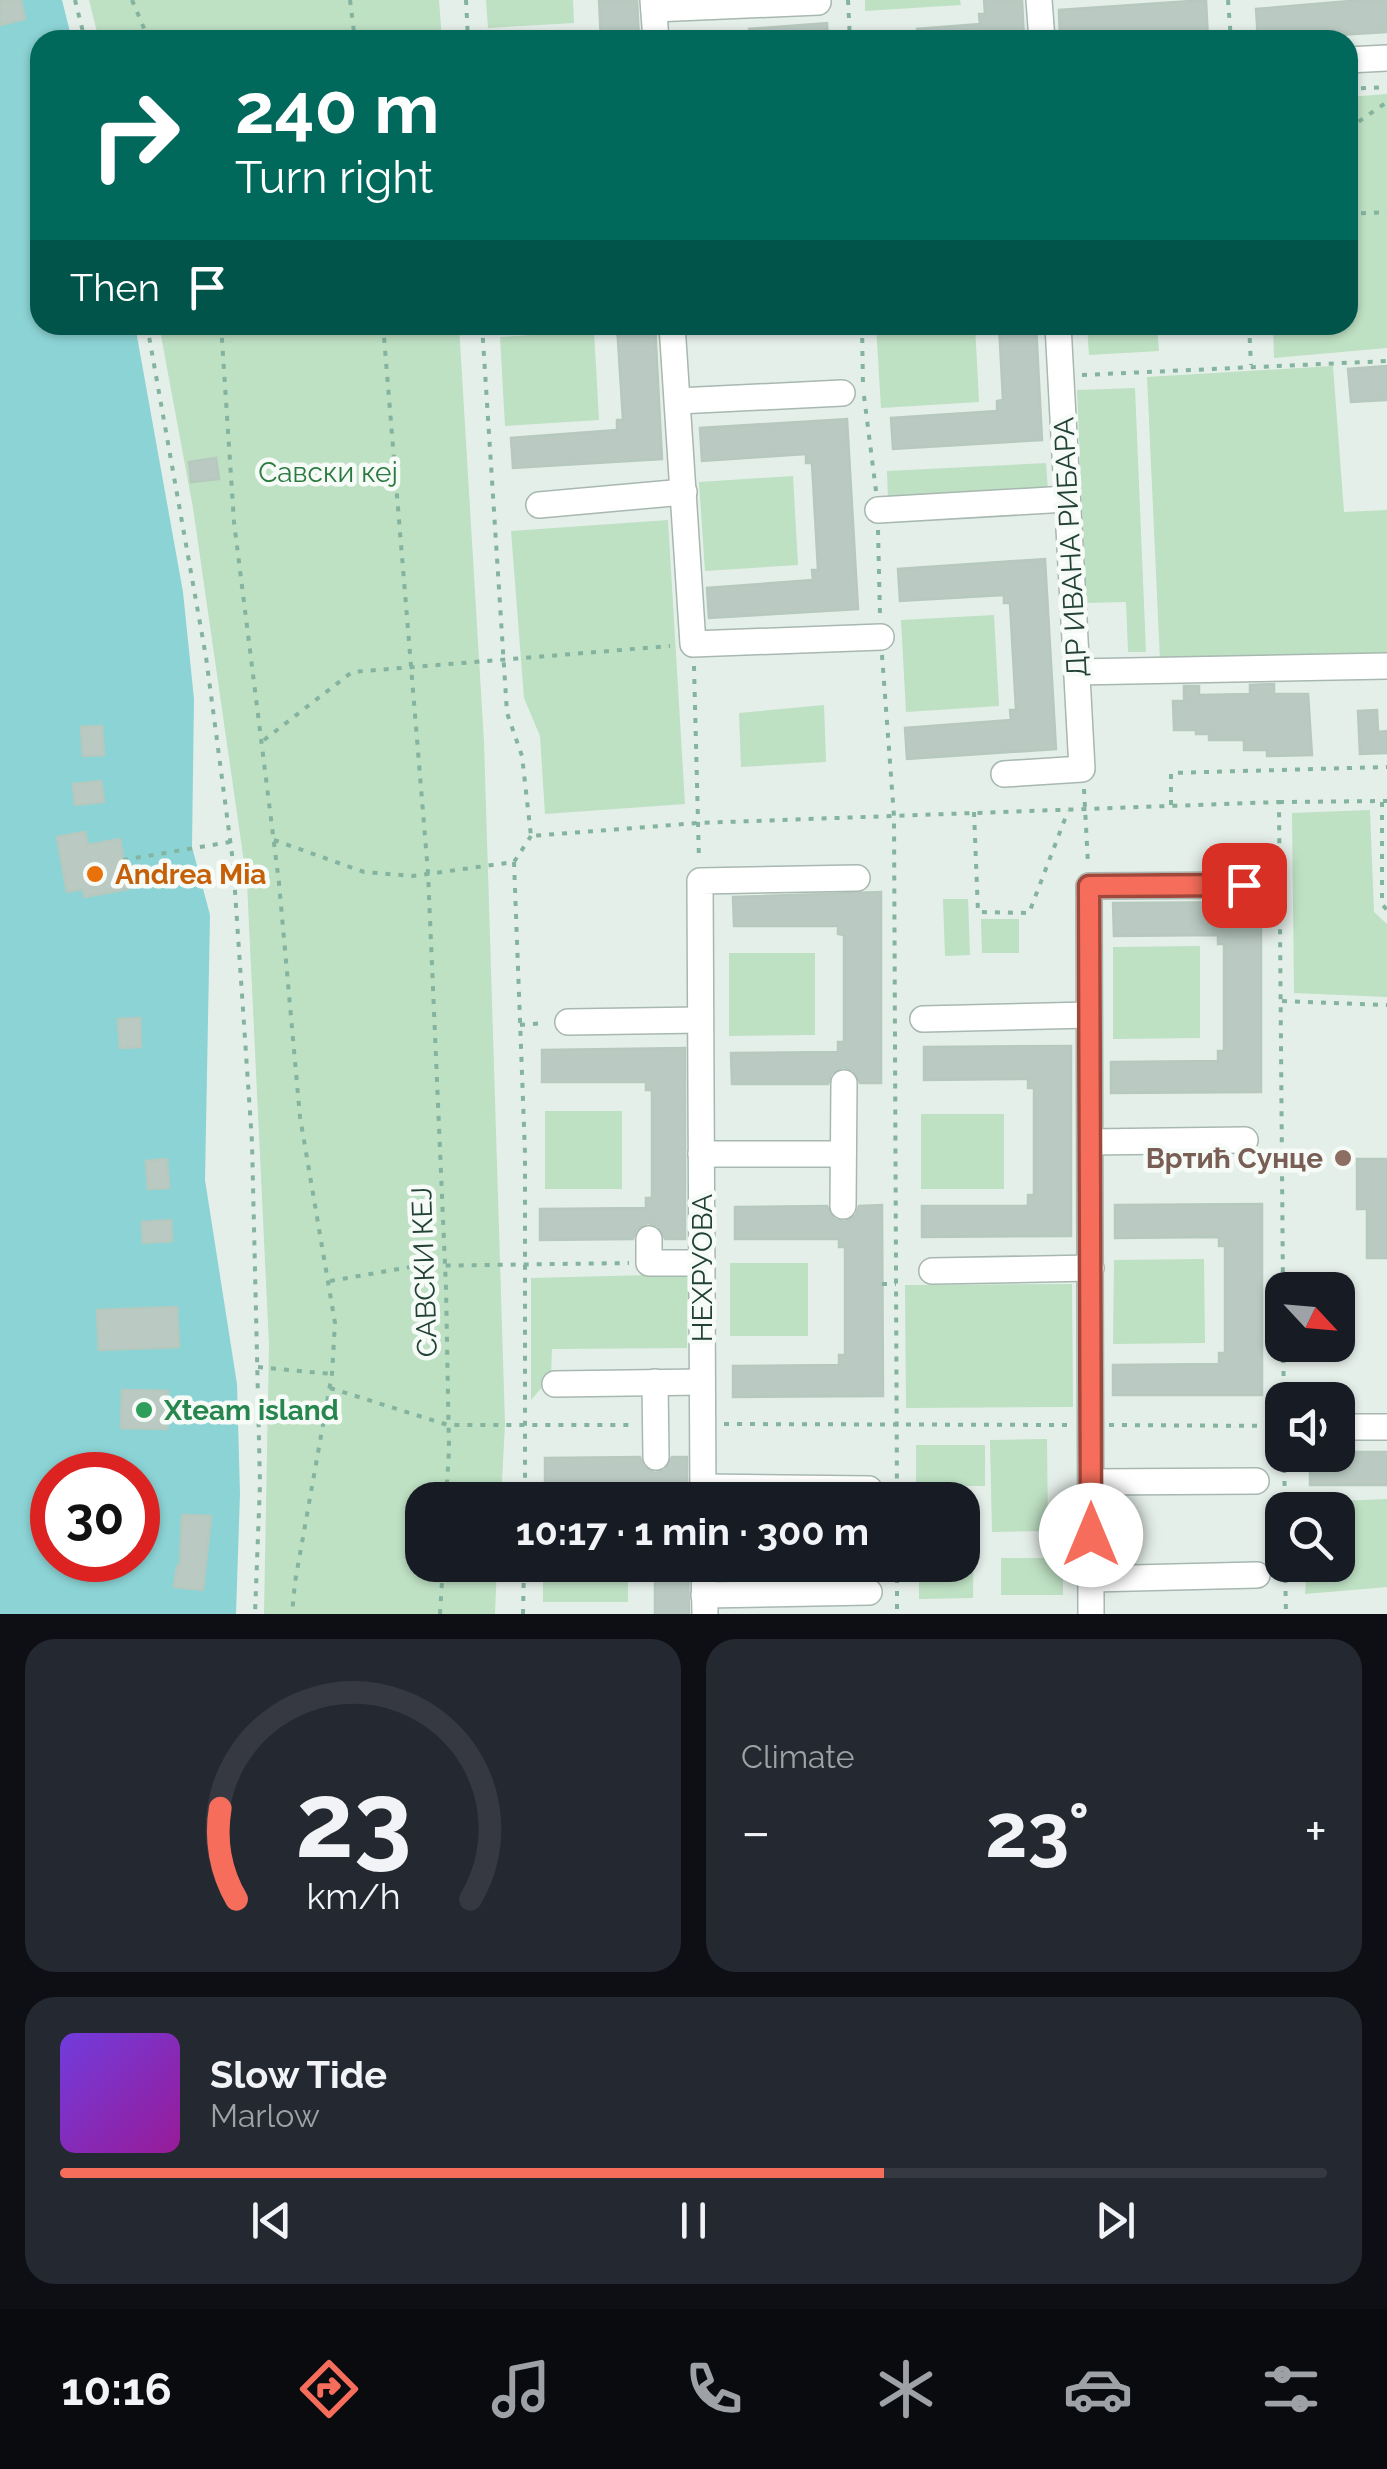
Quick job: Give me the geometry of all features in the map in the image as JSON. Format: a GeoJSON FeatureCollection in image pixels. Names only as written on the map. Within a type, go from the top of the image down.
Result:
{"type":"FeatureCollection","features":[{"type":"Feature","properties":{"kind":"street"},"geometry":{"type":"LineString","coordinates":[[1039,0],[1041,30]]}},
{"type":"Feature","properties":{"kind":"street"},"geometry":{"type":"LineString","coordinates":[[655,30],[654,4],[818,2]]}},
{"type":"Feature","properties":{"kind":"street"},"geometry":{"type":"LineString","coordinates":[[1358,59],[1387,58]]}},
{"type":"Feature","properties":{"kind":"street"},"geometry":{"type":"LineString","coordinates":[[673,335],[693,644],[881,636]]}},
{"type":"Feature","properties":{"kind":"street","name":"ДР ИВАНА РИБАРА"},"geometry":{"type":"LineString","coordinates":[[1058,335],[1082,769]]}},
{"type":"Feature","properties":{"kind":"street"},"geometry":{"type":"LineString","coordinates":[[678,401],[842,394]]}},
{"type":"Feature","properties":{"kind":"street"},"geometry":{"type":"LineString","coordinates":[[539,505],[684,492]]}},
{"type":"Feature","properties":{"kind":"street"},"geometry":{"type":"LineString","coordinates":[[878,510],[1067,500]]}},
{"type":"Feature","properties":{"kind":"street"},"geometry":{"type":"LineString","coordinates":[[1077,672],[1387,666]]}},
{"type":"Feature","properties":{"kind":"street"},"geometry":{"type":"LineString","coordinates":[[1004,774],[1082,769]]}},
{"type":"Feature","properties":{"kind":"street"},"geometry":{"type":"LineString","coordinates":[[700,881],[856,878]]}},
{"type":"Feature","properties":{"kind":"street","name":"НЕХРУОВА"},"geometry":{"type":"LineString","coordinates":[[700,881],[703,1482]]}},
{"type":"Feature","properties":{"kind":"street"},"geometry":{"type":"LineString","coordinates":[[1091,1614],[1089,886],[1234,891]]}},
{"type":"Feature","properties":{"kind":"street"},"geometry":{"type":"LineString","coordinates":[[923,1019],[1089,1015]]}},
{"type":"Feature","properties":{"kind":"street"},"geometry":{"type":"LineString","coordinates":[[568,1022],[700,1020]]}},
{"type":"Feature","properties":{"kind":"street"},"geometry":{"type":"LineString","coordinates":[[843,1206],[844,1084]]}},
{"type":"Feature","properties":{"kind":"street"},"geometry":{"type":"LineString","coordinates":[[1090,1142],[1245,1140]]}},
{"type":"Feature","properties":{"kind":"street","name":"НЕХРУОВА"},"geometry":{"type":"LineString","coordinates":[[702,1154],[843,1154]]}},
{"type":"Feature","properties":{"kind":"street"},"geometry":{"type":"LineString","coordinates":[[649,1251],[702,1262]]}},
{"type":"Feature","properties":{"kind":"street"},"geometry":{"type":"LineString","coordinates":[[932,1271],[1091,1268]]}},
{"type":"Feature","properties":{"kind":"street"},"geometry":{"type":"LineString","coordinates":[[655,1382],[656,1457]]}},
{"type":"Feature","properties":{"kind":"street","name":"НЕХРУОВА"},"geometry":{"type":"LineString","coordinates":[[555,1384],[702,1382]]}},
{"type":"Feature","properties":{"kind":"street"},"geometry":{"type":"LineString","coordinates":[[1355,1427],[1387,1427]]}},
{"type":"Feature","properties":{"kind":"street"},"geometry":{"type":"LineString","coordinates":[[1091,1482],[1256,1481]]}},
{"type":"Feature","properties":{"kind":"street"},"geometry":{"type":"LineString","coordinates":[[1091,1578],[1257,1575]]}},
{"type":"Feature","properties":{"kind":"street"},"geometry":{"type":"LineString","coordinates":[[704,1604],[869,1592]]}},
{"type":"Feature","properties":{"kind":"path"},"geometry":{"type":"LineString","coordinates":[[76,0],[83,30]]}},
{"type":"Feature","properties":{"kind":"path"},"geometry":{"type":"LineString","coordinates":[[132,0],[145,30]]}},
{"type":"Feature","properties":{"kind":"path"},"geometry":{"type":"LineString","coordinates":[[350,0],[354,30]]}},
{"type":"Feature","properties":{"kind":"path"},"geometry":{"type":"LineString","coordinates":[[466,0],[468,30]]}},
{"type":"Feature","properties":{"kind":"path"},"geometry":{"type":"LineString","coordinates":[[848,0],[850,30]]}},
{"type":"Feature","properties":{"kind":"path"},"geometry":{"type":"LineString","coordinates":[[1228,0],[1230,30]]}},
{"type":"Feature","properties":{"kind":"path"},"geometry":{"type":"LineString","coordinates":[[1358,88],[1387,87]]}},
{"type":"Feature","properties":{"kind":"path"},"geometry":{"type":"LineString","coordinates":[[1358,122],[1387,102]]}},
{"type":"Feature","properties":{"kind":"path"},"geometry":{"type":"LineString","coordinates":[[1358,213],[1387,212]]}},
{"type":"Feature","properties":{"kind":"path"},"geometry":{"type":"LineString","coordinates":[[149,335],[206,657],[230,842],[252,1142],[260,1484],[255,1614]]}},
{"type":"Feature","properties":{"kind":"path"},"geometry":{"type":"LineString","coordinates":[[222,335],[236,541],[274,840],[300,1117],[335,1323],[330,1388],[294,1582],[292,1614]]}},
{"type":"Feature","properties":{"kind":"path","name":"САВСКИ КЕЈ"},"geometry":{"type":"LineString","coordinates":[[383,335],[428,874],[445,1265],[446,1482]]}},
{"type":"Feature","properties":{"kind":"path"},"geometry":{"type":"LineString","coordinates":[[483,335],[507,713],[522,756],[531,836],[514,862],[526,1266],[525,1482]]}},
{"type":"Feature","properties":{"kind":"path"},"geometry":{"type":"LineString","coordinates":[[862,335],[863,393],[878,510],[881,636],[894,816],[896,1482]]}},
{"type":"Feature","properties":{"kind":"path"},"geometry":{"type":"LineString","coordinates":[[1249,335],[1251,367]]}},
{"type":"Feature","properties":{"kind":"path"},"geometry":{"type":"LineString","coordinates":[[1060,376],[1387,361]]}},
{"type":"Feature","properties":{"kind":"path"},"geometry":{"type":"LineString","coordinates":[[262,740],[352,672],[693,644],[700,881]]}},
{"type":"Feature","properties":{"kind":"path"},"geometry":{"type":"LineString","coordinates":[[1172,806],[1171,772],[1387,768]]}},
{"type":"Feature","properties":{"kind":"path"},"geometry":{"type":"LineString","coordinates":[[1082,769],[1089,886]]}},
{"type":"Feature","properties":{"kind":"path"},"geometry":{"type":"LineString","coordinates":[[1280,802],[1283,1272]]}},
{"type":"Feature","properties":{"kind":"path"},"geometry":{"type":"LineString","coordinates":[[531,836],[698,823],[1086,807],[1384,802],[1382,904],[1387,910]]}},
{"type":"Feature","properties":{"kind":"path"},"geometry":{"type":"LineString","coordinates":[[974,812],[978,912],[1029,912],[1069,808]]}},
{"type":"Feature","properties":{"kind":"path"},"geometry":{"type":"LineString","coordinates":[[274,840],[364,872],[413,876],[514,862]]}},
{"type":"Feature","properties":{"kind":"path"},"geometry":{"type":"LineString","coordinates":[[124,860],[230,842]]}},
{"type":"Feature","properties":{"kind":"path"},"geometry":{"type":"LineString","coordinates":[[1281,1001],[1387,1005]]}},
{"type":"Feature","properties":{"kind":"path"},"geometry":{"type":"LineString","coordinates":[[520,1025],[568,1022]]}},
{"type":"Feature","properties":{"kind":"path"},"geometry":{"type":"LineString","coordinates":[[328,1281],[390,1269],[526,1266],[649,1251]]}},
{"type":"Feature","properties":{"kind":"path"},"geometry":{"type":"LineString","coordinates":[[882,1284],[896,1284]]}},
{"type":"Feature","properties":{"kind":"path"},"geometry":{"type":"LineString","coordinates":[[258,1367],[332,1374]]}},
{"type":"Feature","properties":{"kind":"path"},"geometry":{"type":"LineString","coordinates":[[330,1388],[448,1425],[655,1424]]}},
{"type":"Feature","properties":{"kind":"path"},"geometry":{"type":"LineString","coordinates":[[703,1424],[1265,1426]]}},
{"type":"Feature","properties":{"kind":"path"},"geometry":{"type":"LineString","coordinates":[[440,1614],[442,1582]]}},
{"type":"Feature","properties":{"kind":"path"},"geometry":{"type":"LineString","coordinates":[[523,1614],[524,1582]]}},
{"type":"Feature","properties":{"kind":"path"},"geometry":{"type":"LineString","coordinates":[[897,1582],[897,1614]]}},
{"type":"Feature","properties":{"kind":"path"},"geometry":{"type":"LineString","coordinates":[[1285,1582],[1286,1614]]}},
{"type":"Feature","properties":{"kind":"green space"},"geometry":{"type":"Polygon","coordinates":[[[89,0],[439,0],[441,30],[96,30],[89,0]]]}},
{"type":"Feature","properties":{"kind":"green space"},"geometry":{"type":"Polygon","coordinates":[[[486,0],[573,0],[574,23],[488,28],[486,0]]]}},
{"type":"Feature","properties":{"kind":"green space"},"geometry":{"type":"Polygon","coordinates":[[[865,0],[960,0],[961,5],[865,11],[865,0]]]}},
{"type":"Feature","properties":{"kind":"green space"},"geometry":{"type":"Polygon","coordinates":[[[1387,94],[1387,348],[1274,358],[1273,335],[1358,335],[1358,96],[1387,94]]]}},
{"type":"Feature","properties":{"kind":"green space","name":"Савски кеј"},"geometry":{"type":"Polygon","coordinates":[[[161,335],[460,335],[484,742],[505,1424],[502,1482],[405,1482],[405,1582],[496,1582],[495,1614],[264,1614],[269,1345],[247,883],[193,508],[161,335]]]}},
{"type":"Feature","properties":{"kind":"green space"},"geometry":{"type":"Polygon","coordinates":[[[594,335],[599,420],[505,426],[500,337],[594,335]]]}},
{"type":"Feature","properties":{"kind":"green space"},"geometry":{"type":"Polygon","coordinates":[[[877,335],[976,335],[979,402],[881,408],[877,335]]]}},
{"type":"Feature","properties":{"kind":"green space"},"geometry":{"type":"Polygon","coordinates":[[[1088,335],[1158,335],[1159,351],[1089,355],[1088,335]]]}},
{"type":"Feature","properties":{"kind":"green space"},"geometry":{"type":"Polygon","coordinates":[[[1333,366],[1344,512],[1387,510],[1387,655],[1160,661],[1147,377],[1333,366]]]}},
{"type":"Feature","properties":{"kind":"green space"},"geometry":{"type":"Polygon","coordinates":[[[1135,388],[1146,652],[1128,652],[1126,602],[1086,603],[1077,390],[1135,388]]]}},
{"type":"Feature","properties":{"kind":"green space"},"geometry":{"type":"Polygon","coordinates":[[[1046,463],[1048,491],[888,499],[887,471],[1046,463]]]}},
{"type":"Feature","properties":{"kind":"green space"},"geometry":{"type":"Polygon","coordinates":[[[793,476],[798,565],[705,571],[699,482],[793,476]]]}},
{"type":"Feature","properties":{"kind":"green space"},"geometry":{"type":"Polygon","coordinates":[[[668,520],[685,804],[545,814],[540,736],[524,698],[511,531],[668,520]]]}},
{"type":"Feature","properties":{"kind":"green space"},"geometry":{"type":"Polygon","coordinates":[[[994,615],[999,706],[906,712],[901,620],[994,615]]]}},
{"type":"Feature","properties":{"kind":"green space"},"geometry":{"type":"Polygon","coordinates":[[[824,705],[826,762],[741,767],[739,713],[824,705]]]}},
{"type":"Feature","properties":{"kind":"green space"},"geometry":{"type":"Polygon","coordinates":[[[1370,810],[1374,912],[1387,924],[1387,997],[1294,993],[1292,813],[1370,810]]]}},
{"type":"Feature","properties":{"kind":"green space"},"geometry":{"type":"Polygon","coordinates":[[[943,899],[968,899],[970,955],[945,956],[943,899]]]}},
{"type":"Feature","properties":{"kind":"green space"},"geometry":{"type":"Polygon","coordinates":[[[981,919],[1019,919],[1019,953],[982,953],[981,919]]]}},
{"type":"Feature","properties":{"kind":"green space"},"geometry":{"type":"Polygon","coordinates":[[[1200,946],[1200,1038],[1113,1039],[1113,947],[1200,946]]]}},
{"type":"Feature","properties":{"kind":"green space"},"geometry":{"type":"Polygon","coordinates":[[[729,953],[815,953],[815,1035],[729,1036],[729,953]]]}},
{"type":"Feature","properties":{"kind":"green space"},"geometry":{"type":"Polygon","coordinates":[[[545,1111],[622,1111],[622,1189],[545,1189],[545,1111]]]}},
{"type":"Feature","properties":{"kind":"green space"},"geometry":{"type":"Polygon","coordinates":[[[921,1114],[1004,1114],[1004,1189],[921,1189],[921,1114]]]}},
{"type":"Feature","properties":{"kind":"green space"},"geometry":{"type":"Polygon","coordinates":[[[1204,1259],[1205,1343],[1113,1344],[1114,1260],[1204,1259]]]}},
{"type":"Feature","properties":{"kind":"green space"},"geometry":{"type":"Polygon","coordinates":[[[730,1263],[808,1263],[808,1336],[730,1336],[730,1263]]]}},
{"type":"Feature","properties":{"kind":"green space"},"geometry":{"type":"Polygon","coordinates":[[[688,1274],[687,1348],[552,1349],[551,1377],[531,1400],[531,1278],[688,1274]]]}},
{"type":"Feature","properties":{"kind":"green space"},"geometry":{"type":"Polygon","coordinates":[[[1072,1284],[1073,1407],[906,1408],[905,1285],[1072,1284]]]}},
{"type":"Feature","properties":{"kind":"green space"},"geometry":{"type":"Polygon","coordinates":[[[1047,1439],[1048,1531],[992,1532],[990,1440],[1047,1439]]]}},
{"type":"Feature","properties":{"kind":"green space"},"geometry":{"type":"Polygon","coordinates":[[[916,1445],[985,1445],[985,1486],[980,1486],[980,1482],[916,1482],[916,1445]]]}},
{"type":"Feature","properties":{"kind":"green space"},"geometry":{"type":"Polygon","coordinates":[[[1387,1499],[1387,1587],[1305,1594],[1306,1582],[1355,1582],[1355,1500],[1387,1499]]]}},
{"type":"Feature","properties":{"kind":"green space"},"geometry":{"type":"Polygon","coordinates":[[[1001,1558],[1063,1558],[1063,1595],[1001,1595],[1001,1558]]]}},
{"type":"Feature","properties":{"kind":"green space"},"geometry":{"type":"Polygon","coordinates":[[[543,1582],[628,1582],[628,1602],[543,1602],[543,1582]]]}},
{"type":"Feature","properties":{"kind":"green space"},"geometry":{"type":"Polygon","coordinates":[[[919,1582],[973,1582],[973,1598],[919,1599],[919,1582]]]}},
{"type":"Feature","properties":{"kind":"water"},"geometry":{"type":"Polygon","coordinates":[[[0,0],[62,0],[70,30],[30,30],[30,335],[137,335],[183,592],[194,699],[192,847],[210,915],[205,1180],[237,1384],[240,1494],[236,1614],[0,1614],[0,0]]]}},
{"type":"Feature","properties":{"kind":"building"},"geometry":{"type":"Polygon","coordinates":[[[0,0],[21,0],[25,19],[0,25],[0,0]]]}},
{"type":"Feature","properties":{"kind":"building"},"geometry":{"type":"Polygon","coordinates":[[[599,0],[637,0],[638,30],[600,30],[599,0]]]}},
{"type":"Feature","properties":{"kind":"building"},"geometry":{"type":"Polygon","coordinates":[[[984,0],[1022,0],[1024,30],[917,30],[980,24],[979,14],[985,14],[984,0]]]}},
{"type":"Feature","properties":{"kind":"building"},"geometry":{"type":"Polygon","coordinates":[[[1206,0],[1208,30],[1060,30],[1059,10],[1206,0]]]}},
{"type":"Feature","properties":{"kind":"building"},"geometry":{"type":"Polygon","coordinates":[[[1387,0],[1387,32],[1257,30],[1256,9],[1387,0]]]}},
{"type":"Feature","properties":{"kind":"building"},"geometry":{"type":"Polygon","coordinates":[[[827,23],[827,30],[749,30],[827,23]]]}},
{"type":"Feature","properties":{"kind":"building"},"geometry":{"type":"Polygon","coordinates":[[[618,335],[656,335],[662,459],[513,468],[511,438],[617,430],[617,420],[623,420],[618,335]]]}},
{"type":"Feature","properties":{"kind":"building"},"geometry":{"type":"Polygon","coordinates":[[[1000,335],[1037,335],[1042,440],[893,449],[891,418],[997,411],[997,401],[1003,400],[1000,335]]]}},
{"type":"Feature","properties":{"kind":"building"},"geometry":{"type":"Polygon","coordinates":[[[1387,366],[1387,400],[1351,402],[1348,369],[1387,366]]]}},
{"type":"Feature","properties":{"kind":"building"},"geometry":{"type":"Polygon","coordinates":[[[847,419],[858,609],[709,618],[707,588],[813,580],[812,570],[818,570],[812,463],[806,463],[806,454],[702,461],[700,428],[847,419]]]}},
{"type":"Feature","properties":{"kind":"building"},"geometry":{"type":"Polygon","coordinates":[[[216,458],[219,479],[191,482],[189,462],[216,458]]]}},
{"type":"Feature","properties":{"kind":"building"},"geometry":{"type":"Polygon","coordinates":[[[1045,559],[1056,749],[907,759],[905,728],[1011,720],[1010,710],[1016,710],[1010,603],[1004,603],[1004,595],[900,601],[898,569],[1045,559]]]}},
{"type":"Feature","properties":{"kind":"building"},"geometry":{"type":"Polygon","coordinates":[[[1274,684],[1274,694],[1308,694],[1312,755],[1267,756],[1267,750],[1244,750],[1244,740],[1209,740],[1209,734],[1196,734],[1196,730],[1174,730],[1173,701],[1184,701],[1184,686],[1199,686],[1199,695],[1250,694],[1250,685],[1274,684]]]}},
{"type":"Feature","properties":{"kind":"building"},"geometry":{"type":"Polygon","coordinates":[[[1377,710],[1378,732],[1387,731],[1387,753],[1360,754],[1358,711],[1377,710]]]}},
{"type":"Feature","properties":{"kind":"building"},"geometry":{"type":"Polygon","coordinates":[[[102,726],[104,755],[83,756],[81,727],[102,726]]]}},
{"type":"Feature","properties":{"kind":"building"},"geometry":{"type":"Polygon","coordinates":[[[101,781],[104,802],[75,805],[73,784],[101,781]]]}},
{"type":"Feature","properties":{"kind":"building","name":"Andrea Mia"},"geometry":{"type":"Polygon","coordinates":[[[85,832],[88,845],[120,839],[128,889],[84,897],[83,889],[67,892],[57,837],[85,832]]]}},
{"type":"Feature","properties":{"kind":"building"},"geometry":{"type":"Polygon","coordinates":[[[881,892],[881,1083],[860,1083],[853,1070],[843,1067],[831,1074],[828,1084],[732,1084],[731,1053],[838,1052],[838,1042],[844,1042],[844,935],[838,934],[838,926],[734,926],[733,897],[881,892]]]}},
{"type":"Feature","properties":{"kind":"building"},"geometry":{"type":"Polygon","coordinates":[[[1261,902],[1261,1092],[1111,1093],[1111,1062],[1218,1061],[1218,1051],[1224,1051],[1224,944],[1218,944],[1218,935],[1114,936],[1113,903],[1261,902]]]}},
{"type":"Feature","properties":{"kind":"building"},"geometry":{"type":"Polygon","coordinates":[[[140,1018],[141,1047],[120,1048],[118,1019],[140,1018]]]}},
{"type":"Feature","properties":{"kind":"building"},"geometry":{"type":"Polygon","coordinates":[[[1071,1046],[1071,1236],[922,1237],[922,1206],[1028,1206],[1028,1195],[1034,1195],[1034,1088],[1028,1088],[1028,1079],[924,1080],[924,1047],[1071,1046]]]}},
{"type":"Feature","properties":{"kind":"building"},"geometry":{"type":"Polygon","coordinates":[[[685,1048],[685,1239],[665,1239],[658,1226],[648,1223],[636,1230],[633,1239],[540,1240],[540,1209],[646,1208],[646,1198],[652,1198],[652,1090],[646,1090],[646,1082],[542,1082],[542,1050],[685,1048]]]}},
{"type":"Feature","properties":{"kind":"building"},"geometry":{"type":"Polygon","coordinates":[[[167,1159],[169,1188],[148,1189],[146,1161],[167,1159]]]}},
{"type":"Feature","properties":{"kind":"building"},"geometry":{"type":"Polygon","coordinates":[[[1357,1159],[1387,1159],[1387,1258],[1367,1258],[1367,1209],[1357,1209],[1357,1159]]]}},
{"type":"Feature","properties":{"kind":"building"},"geometry":{"type":"Polygon","coordinates":[[[1262,1204],[1262,1395],[1113,1395],[1113,1365],[1219,1364],[1219,1353],[1225,1353],[1225,1246],[1219,1246],[1219,1237],[1115,1238],[1115,1205],[1262,1204]]]}},
{"type":"Feature","properties":{"kind":"building"},"geometry":{"type":"Polygon","coordinates":[[[882,1205],[883,1396],[733,1397],[733,1366],[839,1365],[839,1355],[845,1355],[845,1247],[839,1247],[839,1239],[735,1239],[735,1207],[827,1206],[834,1219],[844,1222],[856,1215],[859,1206],[882,1205]]]}},
{"type":"Feature","properties":{"kind":"building"},"geometry":{"type":"Polygon","coordinates":[[[171,1220],[172,1241],[143,1243],[142,1222],[171,1220]]]}},
{"type":"Feature","properties":{"kind":"building"},"geometry":{"type":"Polygon","coordinates":[[[177,1307],[179,1347],[99,1350],[97,1310],[177,1307]]]}},
{"type":"Feature","properties":{"kind":"building","name":"Xteam island"},"geometry":{"type":"Polygon","coordinates":[[[122,1390],[168,1391],[167,1429],[121,1428],[122,1390]]]}},
{"type":"Feature","properties":{"kind":"building"},"geometry":{"type":"Polygon","coordinates":[[[1355,1452],[1387,1452],[1387,1485],[1310,1485],[1310,1472],[1355,1472],[1355,1452]]]}},
{"type":"Feature","properties":{"kind":"building"},"geometry":{"type":"Polygon","coordinates":[[[640,1457],[643,1466],[655,1473],[665,1470],[672,1457],[687,1457],[687,1482],[545,1482],[545,1458],[640,1457]]]}},
{"type":"Feature","properties":{"kind":"building"},"geometry":{"type":"Polygon","coordinates":[[[182,1515],[211,1516],[203,1590],[174,1587],[180,1566],[182,1515]]]}},
{"type":"Feature","properties":{"kind":"building"},"geometry":{"type":"Polygon","coordinates":[[[655,1582],[688,1582],[689,1614],[655,1614],[655,1582]]]}},
{"type":"Feature","properties":{"kind":"place","name":"Andrea Mia"},"geometry":{"type":"Point","coordinates":[95,874]}},
{"type":"Feature","properties":{"kind":"place","name":"Вртић Сунце"},"geometry":{"type":"Point","coordinates":[1343,1158]}},
{"type":"Feature","properties":{"kind":"place","name":"Xteam island"},"geometry":{"type":"Point","coordinates":[144,1410]}},
{"type":"Feature","properties":{"kind":"route"},"geometry":{"type":"LineString","coordinates":[[1091,1535],[1089,886],[1244,885]]}}]}
